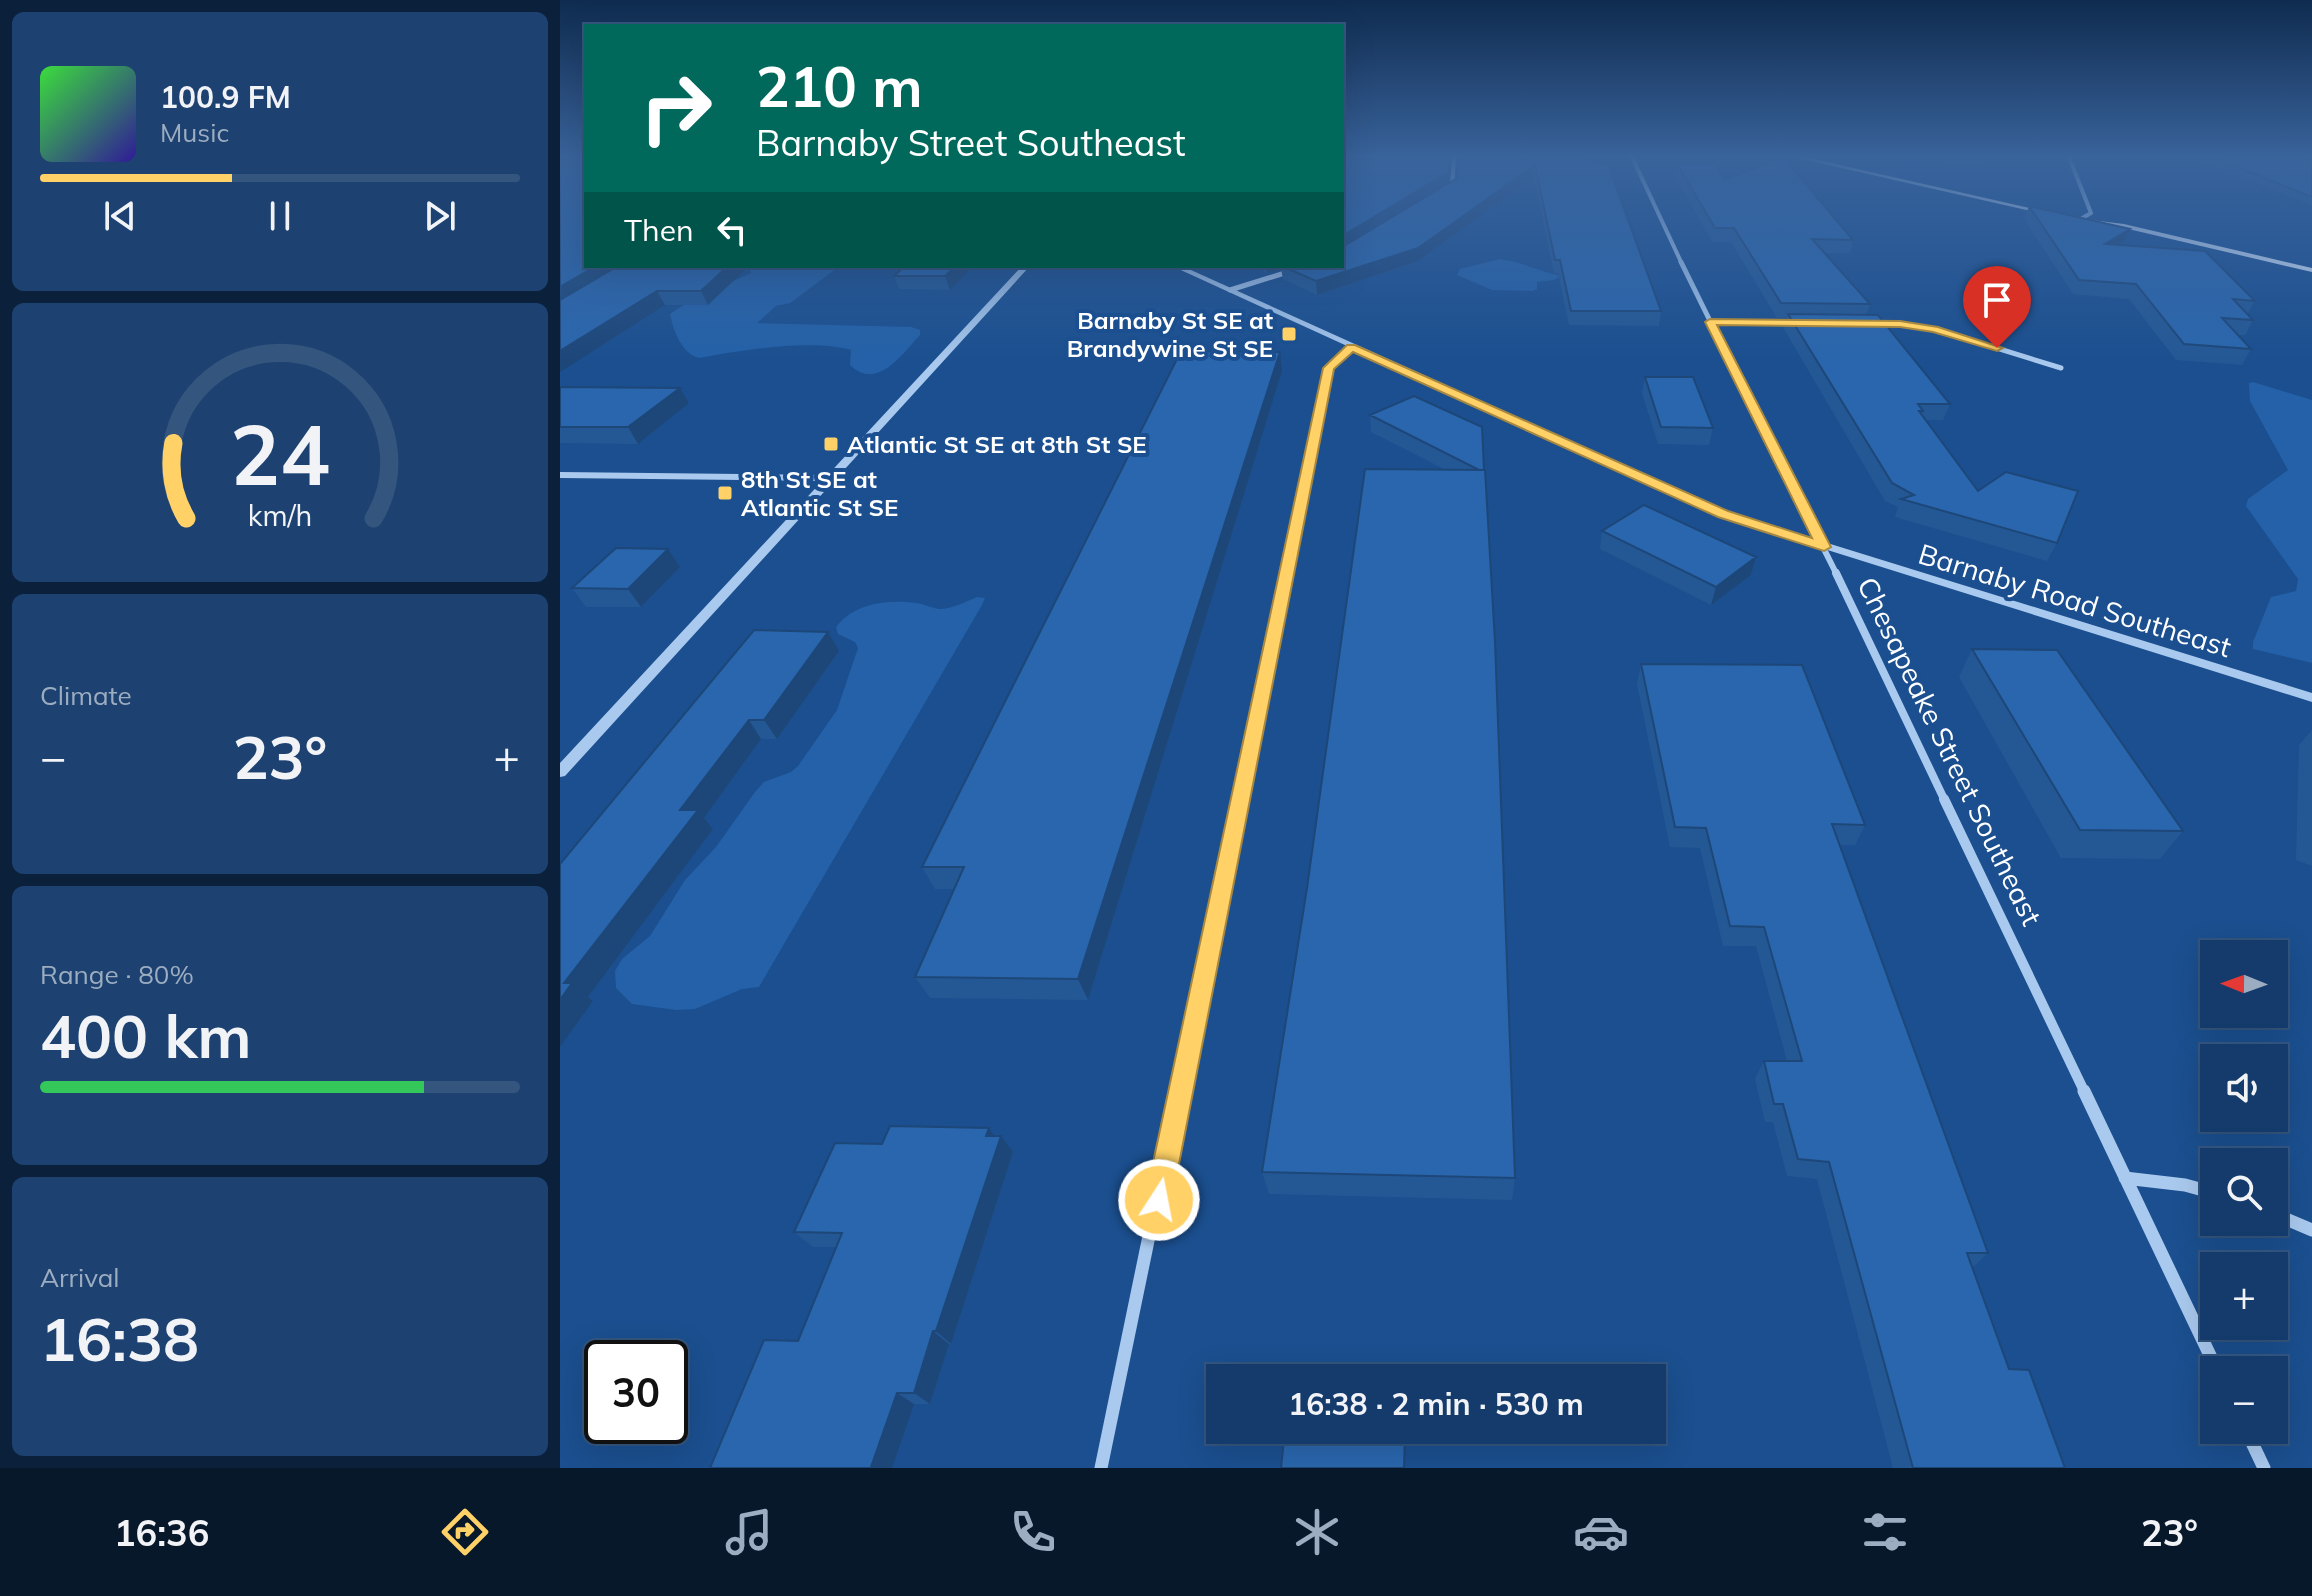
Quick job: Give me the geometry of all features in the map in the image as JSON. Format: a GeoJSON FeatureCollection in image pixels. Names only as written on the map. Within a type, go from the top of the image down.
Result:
{"type":"FeatureCollection","features":[{"type":"Feature","properties":{"kind":"main road"},"geometry":{"type":"LineString","coordinates":[[2092,226],[2156,242],[2194,244],[2312,270]]}},
{"type":"Feature","properties":{"kind":"street","name":"Chesapeake Street Southeast"},"geometry":{"type":"LineString","coordinates":[[1664,226],[1824,547],[2210,1356]]}},
{"type":"Feature","properties":{"kind":"street"},"geometry":{"type":"LineString","coordinates":[[560,772],[1024,268]]}},
{"type":"Feature","properties":{"kind":"street","name":"Barnaby Road Southeast"},"geometry":{"type":"LineString","coordinates":[[1180,268],[1723,514],[2312,698]]}},
{"type":"Feature","properties":{"kind":"street"},"geometry":{"type":"LineString","coordinates":[[1230,290],[1301,268]]}},
{"type":"Feature","properties":{"kind":"street"},"geometry":{"type":"LineString","coordinates":[[1710,322],[1801,322]]}},
{"type":"Feature","properties":{"kind":"street"},"geometry":{"type":"LineString","coordinates":[[1865,322],[1935,329],[2061,368]]}},
{"type":"Feature","properties":{"kind":"street"},"geometry":{"type":"LineString","coordinates":[[1101,1468],[1329,368],[1351,347]]}},
{"type":"Feature","properties":{"kind":"street"},"geometry":{"type":"LineString","coordinates":[[560,475],[830,478]]}},
{"type":"Feature","properties":{"kind":"street"},"geometry":{"type":"LineString","coordinates":[[2125,1178],[2200,1189]]}},
{"type":"Feature","properties":{"kind":"street"},"geometry":{"type":"LineString","coordinates":[[2288,1220],[2312,1230]]}},
{"type":"Feature","properties":{"kind":"street"},"geometry":{"type":"LineString","coordinates":[[2253,1444],[2264,1468]]}},
{"type":"Feature","properties":{"kind":"shaded area"},"geometry":{"type":"Polygon","coordinates":[[[1500,259],[1561,276],[1537,282],[1537,289],[1533,291],[1492,290],[1457,275],[1460,269],[1500,259]]]}},
{"type":"Feature","properties":{"kind":"shaded area"},"geometry":{"type":"Polygon","coordinates":[[[750,268],[837,268],[790,303],[776,306],[757,323],[911,327],[920,330],[920,335],[898,360],[880,372],[870,374],[850,365],[851,350],[816,345],[775,347],[699,358],[693,356],[679,340],[670,314],[691,300],[751,273],[750,268]]]}},
{"type":"Feature","properties":{"kind":"shaded area"},"geometry":{"type":"Polygon","coordinates":[[[2249,383],[2312,400],[2312,663],[2253,649],[2271,597],[2296,591],[2298,579],[2246,506],[2248,499],[2288,470],[2250,401],[2249,383]]]}},
{"type":"Feature","properties":{"kind":"shaded area"},"geometry":{"type":"Polygon","coordinates":[[[977,597],[985,598],[982,605],[759,987],[742,989],[695,1009],[676,1010],[632,1004],[616,988],[615,971],[622,959],[650,936],[685,880],[716,847],[755,792],[764,782],[791,772],[798,766],[837,710],[858,648],[855,642],[838,634],[836,627],[852,613],[872,604],[905,602],[941,609],[977,597]]]}},
{"type":"Feature","properties":{"kind":"building"},"geometry":{"type":"Polygon","coordinates":[[[560,226],[584,226],[584,268],[593,268],[560,287],[560,226]]]}},
{"type":"Feature","properties":{"kind":"building"},"geometry":{"type":"Polygon","coordinates":[[[1344,226],[1360,226],[1344,235],[1344,226]]]}},
{"type":"Feature","properties":{"kind":"building"},"geometry":{"type":"Polygon","coordinates":[[[1378,226],[1450,226],[1418,248],[1316,281],[1287,268],[1344,268],[1344,246],[1378,226]]]}},
{"type":"Feature","properties":{"kind":"building"},"geometry":{"type":"Polygon","coordinates":[[[1548,226],[1630,226],[1661,311],[1571,311],[1560,260],[1555,260],[1548,226]]]}},
{"type":"Feature","properties":{"kind":"building"},"geometry":{"type":"Polygon","coordinates":[[[1714,226],[1841,226],[1853,240],[1812,239],[1870,304],[1781,303],[1734,228],[1714,226]]]}},
{"type":"Feature","properties":{"kind":"building"},"geometry":{"type":"Polygon","coordinates":[[[2042,226],[2115,226],[2130,229],[2105,244],[2205,251],[2255,301],[2233,299],[2253,320],[2222,318],[2251,349],[2184,344],[2136,284],[2079,280],[2042,226]]]}},
{"type":"Feature","properties":{"kind":"building"},"geometry":{"type":"Polygon","coordinates":[[[615,268],[726,268],[701,291],[657,291],[560,351],[560,300],[615,268]]]}},
{"type":"Feature","properties":{"kind":"building"},"geometry":{"type":"Polygon","coordinates":[[[903,268],[954,268],[945,276],[894,276],[903,268]]]}},
{"type":"Feature","properties":{"kind":"building"},"geometry":{"type":"Polygon","coordinates":[[[1788,314],[1878,315],[1950,404],[1918,404],[1923,411],[1919,411],[1978,491],[2006,472],[2078,491],[2057,543],[1901,499],[1914,495],[1892,483],[1788,314]]]}},
{"type":"Feature","properties":{"kind":"building"},"geometry":{"type":"Polygon","coordinates":[[[1181,351],[1280,352],[1078,979],[915,977],[964,867],[922,867],[1181,351]]]}},
{"type":"Feature","properties":{"kind":"building"},"geometry":{"type":"Polygon","coordinates":[[[1645,377],[1693,377],[1713,428],[1661,427],[1645,377]]]}},
{"type":"Feature","properties":{"kind":"building"},"geometry":{"type":"Polygon","coordinates":[[[560,387],[680,388],[628,427],[560,427],[560,387]]]}},
{"type":"Feature","properties":{"kind":"building"},"geometry":{"type":"Polygon","coordinates":[[[1414,396],[1482,427],[1484,470],[1370,415],[1414,396]]]}},
{"type":"Feature","properties":{"kind":"building"},"geometry":{"type":"Polygon","coordinates":[[[1365,469],[1485,470],[1495,642],[1515,1178],[1262,1172],[1307,888],[1365,469]]]}},
{"type":"Feature","properties":{"kind":"building"},"geometry":{"type":"Polygon","coordinates":[[[1644,505],[1756,557],[1716,587],[1602,531],[1644,505]]]}},
{"type":"Feature","properties":{"kind":"building"},"geometry":{"type":"Polygon","coordinates":[[[616,548],[668,549],[628,589],[572,588],[616,548]]]}},
{"type":"Feature","properties":{"kind":"building"},"geometry":{"type":"Polygon","coordinates":[[[754,630],[828,632],[764,720],[749,720],[680,810],[698,810],[564,983],[572,983],[560,1000],[560,864],[754,630]]]}},
{"type":"Feature","properties":{"kind":"building"},"geometry":{"type":"Polygon","coordinates":[[[1972,649],[2057,650],[2183,831],[2080,830],[1972,649]]]}},
{"type":"Feature","properties":{"kind":"building"},"geometry":{"type":"Polygon","coordinates":[[[1641,664],[1802,665],[1865,825],[1832,824],[1988,1253],[1967,1253],[2009,1369],[2029,1370],[2065,1468],[1913,1468],[1829,1162],[1798,1159],[1783,1104],[1774,1104],[1764,1061],[1802,1061],[1764,927],[1730,926],[1706,828],[1675,827],[1641,664]]]}},
{"type":"Feature","properties":{"kind":"building"},"geometry":{"type":"Polygon","coordinates":[[[890,1126],[989,1128],[986,1136],[1001,1136],[914,1393],[897,1393],[871,1467],[890,1468],[710,1468],[764,1340],[798,1341],[842,1233],[794,1232],[835,1143],[882,1144],[890,1126]]]}},
{"type":"Feature","properties":{"kind":"building"},"geometry":{"type":"Polygon","coordinates":[[[1284,1444],[1405,1444],[1404,1468],[1281,1468],[1284,1444]]]}},
{"type":"Feature","properties":{"kind":"place","name":"Barnaby St SE at Brandywine St SE"},"geometry":{"type":"Point","coordinates":[1289,334]}},
{"type":"Feature","properties":{"kind":"place","name":"Atlantic St SE at 8th St SE"},"geometry":{"type":"Point","coordinates":[831,444]}},
{"type":"Feature","properties":{"kind":"place","name":"8th St SE at Atlantic St SE"},"geometry":{"type":"Point","coordinates":[725,493]}},
{"type":"Feature","properties":{"kind":"route"},"geometry":{"type":"LineString","coordinates":[[1159,1200],[1329,368],[1351,347],[1723,514],[1824,547],[1710,322],[1881,322],[1935,329],[1997,348]]}}]}
